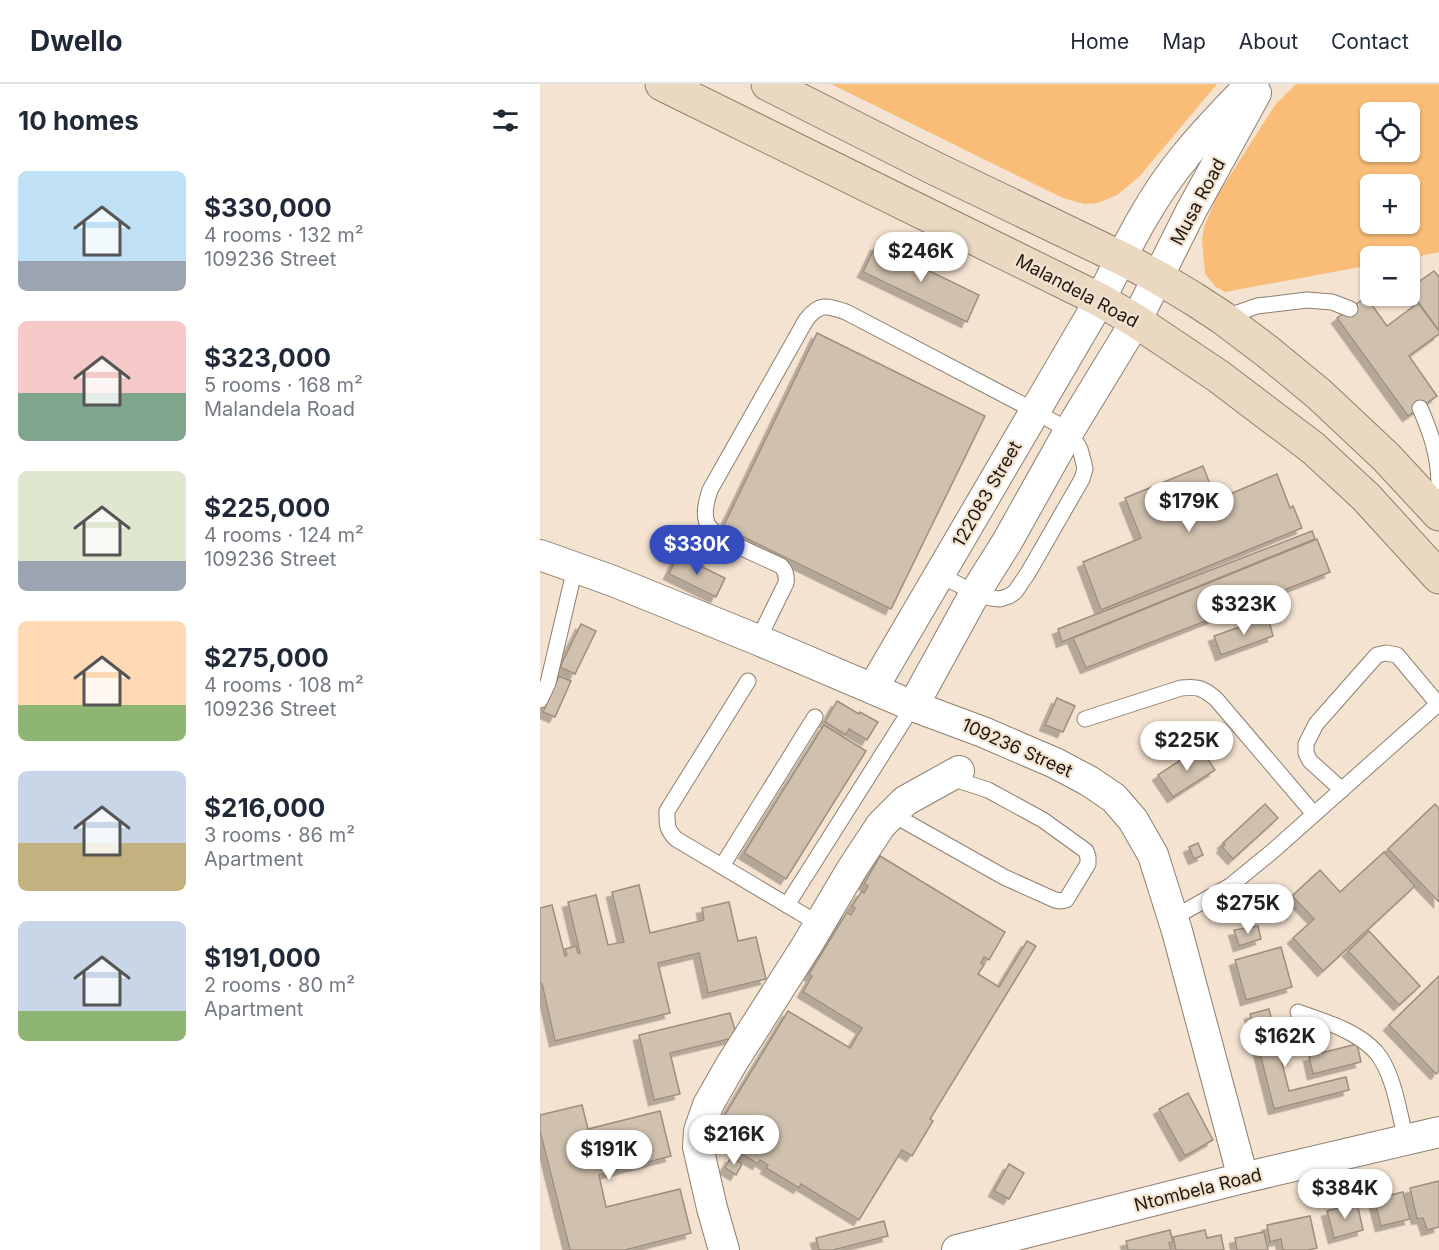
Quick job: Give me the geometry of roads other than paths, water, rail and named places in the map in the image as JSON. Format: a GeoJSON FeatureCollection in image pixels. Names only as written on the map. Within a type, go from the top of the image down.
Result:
{"type":"FeatureCollection","features":[{"type":"Feature","properties":{"kind":"main road","name":"Malandela Road"},"geometry":{"type":"LineString","coordinates":[[662,84],[1100,300],[1136,321],[1218,376],[1313,448],[1366,497],[1439,577]]}},
{"type":"Feature","properties":{"kind":"main road"},"geometry":{"type":"LineString","coordinates":[[768,84],[944,173],[1121,258],[1159,278],[1223,318],[1319,394],[1386,457],[1439,514]]}},
{"type":"Feature","properties":{"kind":"street","name":"Musa Road"},"geometry":{"type":"LineString","coordinates":[[1100,300],[1148,209],[1185,156],[1251,84]]}},
{"type":"Feature","properties":{"kind":"street","name":"Musa Road"},"geometry":{"type":"LineString","coordinates":[[1136,321],[1191,211],[1261,84]]}},
{"type":"Feature","properties":{"kind":"street","name":"122083 Street"},"geometry":{"type":"LineString","coordinates":[[873,688],[1100,300]]}},
{"type":"Feature","properties":{"kind":"street"},"geometry":{"type":"LineString","coordinates":[[913,706],[1069,431],[1136,321]]}},
{"type":"Feature","properties":{"kind":"street","name":"109236 Street"},"geometry":{"type":"LineString","coordinates":[[540,555],[613,581],[913,706],[983,732],[1055,763],[1089,781],[1113,798],[1133,820],[1152,855],[1173,918],[1243,1178]]}},
{"type":"Feature","properties":{"kind":"street"},"geometry":{"type":"LineString","coordinates":[[724,1250],[698,1147],[699,1131],[708,1105],[881,825],[905,801],[954,774]]}},
{"type":"Feature","properties":{"kind":"street","name":"Ntombela Road"},"geometry":{"type":"LineString","coordinates":[[957,1250],[1243,1178],[1439,1132]]}},
{"type":"Feature","properties":{"kind":"lane"},"geometry":{"type":"LineString","coordinates":[[1223,318],[1257,306],[1307,300],[1332,302],[1350,309]]}},
{"type":"Feature","properties":{"kind":"lane"},"geometry":{"type":"LineString","coordinates":[[758,640],[786,583],[787,577],[784,569],[713,531],[706,517],[706,502],[710,490],[813,310],[824,306],[846,312],[1069,431]]}},
{"type":"Feature","properties":{"kind":"lane"},"geometry":{"type":"LineString","coordinates":[[1420,408],[1435,429],[1439,482]]}},
{"type":"Feature","properties":{"kind":"lane"},"geometry":{"type":"LineString","coordinates":[[540,700],[575,568]]}},
{"type":"Feature","properties":{"kind":"lane"},"geometry":{"type":"LineString","coordinates":[[940,575],[975,594]]}},
{"type":"Feature","properties":{"kind":"lane"},"geometry":{"type":"LineString","coordinates":[[1173,918],[1230,886],[1342,790],[1438,705],[1397,655],[1386,652],[1377,655],[1316,724],[1306,744],[1306,753],[1310,761],[1342,790]]}},
{"type":"Feature","properties":{"kind":"lane"},"geometry":{"type":"LineString","coordinates":[[748,681],[667,811],[669,831],[676,839],[819,924]]}},
{"type":"Feature","properties":{"kind":"lane"},"geometry":{"type":"LineString","coordinates":[[1085,719],[1181,688],[1194,687],[1205,690],[1216,699],[1314,814]]}},
{"type":"Feature","properties":{"kind":"lane"},"geometry":{"type":"LineString","coordinates":[[788,905],[913,706]]}},
{"type":"Feature","properties":{"kind":"lane"},"geometry":{"type":"LineString","coordinates":[[722,866],[815,717]]}},
{"type":"Feature","properties":{"kind":"lane"},"geometry":{"type":"LineString","coordinates":[[892,814],[1004,877],[1055,900],[1066,900],[1088,864],[1086,851],[1043,820],[954,774]]}},
{"type":"Feature","properties":{"kind":"lane"},"geometry":{"type":"LineString","coordinates":[[1298,1012],[1336,1026],[1364,1041],[1377,1053],[1392,1087],[1406,1140]]}}]}
